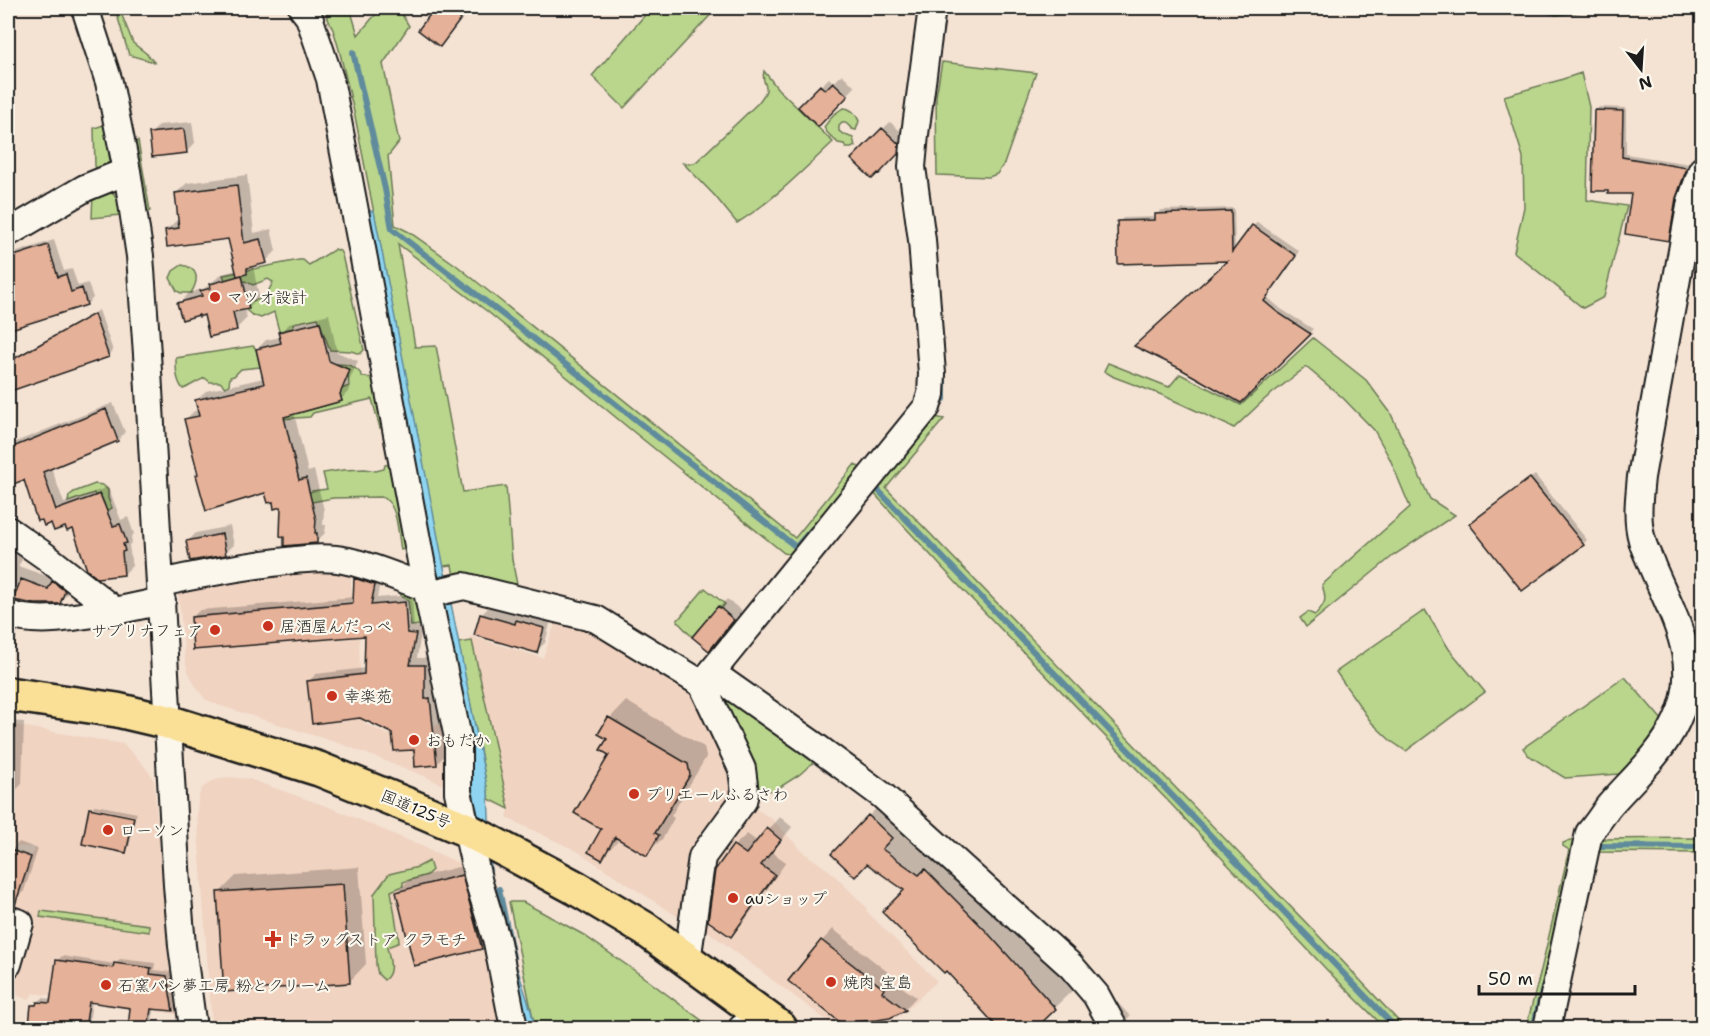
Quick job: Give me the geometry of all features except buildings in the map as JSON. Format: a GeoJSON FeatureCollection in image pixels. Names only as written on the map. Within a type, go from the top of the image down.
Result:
{"type":"FeatureCollection","features":[{"type":"Feature","properties":{"kind":"highway","name":"国道125号"},"geometry":{"type":"LineString","coordinates":[[8,694],[122,711],[168,722],[319,769],[467,830],[586,894],[645,930],[687,961],[762,1024]]}},
{"type":"Feature","properties":{"kind":"street"},"geometry":{"type":"LineString","coordinates":[[85,8],[109,81],[127,171],[140,256],[178,897],[193,1029]]}},
{"type":"Feature","properties":{"kind":"street"},"geometry":{"type":"LineString","coordinates":[[302,8],[309,17],[330,79],[427,591],[459,738],[458,792],[479,883],[497,942],[514,1029]]}},
{"type":"Feature","properties":{"kind":"street"},"geometry":{"type":"LineString","coordinates":[[707,679],[927,407],[931,394],[932,374],[922,240],[912,167],[932,8]]}},
{"type":"Feature","properties":{"kind":"street"},"geometry":{"type":"LineString","coordinates":[[1550,1028],[1589,833],[1668,737],[1685,702],[1688,686],[1688,665],[1681,634],[1642,540],[1637,508],[1691,201],[1702,170]]}},
{"type":"Feature","properties":{"kind":"street"},"geometry":{"type":"LineString","coordinates":[[8,233],[85,188],[127,171]]}},
{"type":"Feature","properties":{"kind":"street"},"geometry":{"type":"LineString","coordinates":[[8,530],[115,611]]}},
{"type":"Feature","properties":{"kind":"street"},"geometry":{"type":"LineString","coordinates":[[8,614],[30,619],[45,619],[115,611],[211,571],[323,559],[347,561],[427,591],[464,586],[596,619],[707,679],[814,745],[884,796],[1071,966],[1096,995],[1114,1029]]}},
{"type":"Feature","properties":{"kind":"street"},"geometry":{"type":"LineString","coordinates":[[687,961],[702,857],[743,801],[745,793],[742,769],[707,679]]}},
{"type":"Feature","properties":{"kind":"street"},"geometry":{"type":"LineString","coordinates":[[8,919],[20,923],[8,964]]}},
{"type":"Feature","properties":{"kind":"shaded area"},"geometry":{"type":"Polygon","coordinates":[[[350,567],[352,600],[338,602],[341,639],[359,638],[365,724],[389,735],[390,730],[455,723],[458,792],[422,775],[344,745],[218,705],[205,699],[188,671],[178,579],[350,567]]]}},
{"type":"Feature","properties":{"kind":"shaded area"},"geometry":{"type":"Polygon","coordinates":[[[560,610],[702,684],[744,781],[702,857],[692,926],[577,851],[507,818],[509,809],[470,636],[543,658],[560,610]]]}},
{"type":"Feature","properties":{"kind":"shaded area"},"geometry":{"type":"Polygon","coordinates":[[[8,724],[123,744],[151,775],[154,781],[168,956],[176,1014],[33,993],[29,1000],[9,992],[31,924],[32,913],[13,910],[34,847],[8,846],[8,724]]]}},
{"type":"Feature","properties":{"kind":"shaded area"},"geometry":{"type":"Polygon","coordinates":[[[227,777],[249,779],[334,809],[476,871],[514,1028],[212,1028],[197,814],[198,799],[202,788],[213,781],[227,777]]]}},
{"type":"Feature","properties":{"kind":"shaded area"},"geometry":{"type":"Polygon","coordinates":[[[751,806],[772,819],[804,853],[830,871],[866,907],[867,912],[937,981],[901,1015],[889,1020],[833,1025],[698,924],[707,858],[751,806]]]}},
{"type":"Feature","properties":{"kind":"green space"},"geometry":{"type":"Polygon","coordinates":[[[115,8],[119,8],[133,43],[154,62],[129,55],[115,8]]]}},
{"type":"Feature","properties":{"kind":"green space"},"geometry":{"type":"Polygon","coordinates":[[[323,8],[350,8],[358,35],[381,8],[398,8],[409,26],[383,64],[399,142],[388,156],[395,225],[409,232],[456,265],[795,538],[855,464],[865,472],[798,556],[784,553],[488,312],[398,244],[415,347],[436,346],[463,492],[506,486],[512,560],[517,584],[454,576],[452,565],[443,566],[355,116],[334,32],[323,8]]]}},
{"type":"Feature","properties":{"kind":"green space"},"geometry":{"type":"Polygon","coordinates":[[[651,8],[717,8],[624,108],[592,76],[651,8]]]}},
{"type":"Feature","properties":{"kind":"green space"},"geometry":{"type":"Polygon","coordinates":[[[1531,8],[1589,8],[1579,12],[1556,15],[1531,8]]]}},
{"type":"Feature","properties":{"kind":"green space"},"geometry":{"type":"Polygon","coordinates":[[[942,62],[1036,73],[1004,164],[997,174],[989,177],[937,175],[936,96],[942,62]]]}},
{"type":"Feature","properties":{"kind":"green space"},"geometry":{"type":"Polygon","coordinates":[[[764,71],[778,89],[833,142],[775,195],[737,223],[683,163],[696,162],[758,103],[766,92],[764,71]]]}},
{"type":"Feature","properties":{"kind":"green space"},"geometry":{"type":"Polygon","coordinates":[[[1581,73],[1589,107],[1587,200],[1627,206],[1604,297],[1583,308],[1514,252],[1524,207],[1523,157],[1504,96],[1581,73]]]}},
{"type":"Feature","properties":{"kind":"green space"},"geometry":{"type":"Polygon","coordinates":[[[843,108],[853,112],[859,121],[856,130],[846,123],[839,126],[839,131],[853,138],[855,146],[851,148],[838,143],[824,127],[833,115],[843,108]]]}},
{"type":"Feature","properties":{"kind":"green space"},"geometry":{"type":"Polygon","coordinates":[[[104,125],[110,160],[108,164],[97,169],[94,128],[104,125]]]}},
{"type":"Feature","properties":{"kind":"green space"},"geometry":{"type":"Polygon","coordinates":[[[138,141],[150,211],[145,212],[132,142],[138,141]]]}},
{"type":"Feature","properties":{"kind":"green space"},"geometry":{"type":"Polygon","coordinates":[[[110,188],[118,200],[120,215],[92,218],[93,193],[110,188]]]}},
{"type":"Feature","properties":{"kind":"green space"},"geometry":{"type":"Polygon","coordinates":[[[335,249],[342,255],[364,350],[360,354],[330,350],[318,318],[293,323],[294,328],[279,331],[274,312],[261,318],[247,311],[249,301],[270,298],[269,290],[273,282],[268,279],[253,285],[245,281],[227,285],[223,275],[299,260],[309,265],[335,249]]]}},
{"type":"Feature","properties":{"kind":"green space"},"geometry":{"type":"Polygon","coordinates":[[[182,265],[192,269],[196,275],[191,293],[177,291],[170,278],[173,271],[182,265]]]}},
{"type":"Feature","properties":{"kind":"green space"},"geometry":{"type":"Polygon","coordinates":[[[1313,338],[1366,380],[1390,412],[1430,499],[1455,515],[1394,555],[1306,627],[1300,618],[1308,612],[1315,615],[1321,607],[1325,598],[1322,585],[1410,507],[1390,459],[1374,430],[1343,398],[1306,367],[1265,399],[1234,428],[1104,371],[1108,363],[1169,387],[1180,374],[1241,405],[1313,338]]]}},
{"type":"Feature","properties":{"kind":"green space"},"geometry":{"type":"Polygon","coordinates":[[[253,346],[256,349],[260,367],[241,369],[230,377],[229,385],[225,387],[220,382],[210,382],[205,378],[183,389],[181,386],[177,375],[176,358],[253,346]]]}},
{"type":"Feature","properties":{"kind":"green space"},"geometry":{"type":"Polygon","coordinates":[[[336,364],[352,366],[363,377],[374,378],[387,425],[380,428],[372,399],[313,413],[310,417],[281,419],[283,412],[299,411],[299,413],[342,401],[339,390],[349,386],[350,370],[343,367],[346,379],[338,385],[336,364]]]}},
{"type":"Feature","properties":{"kind":"green space"},"geometry":{"type":"Polygon","coordinates":[[[930,416],[944,419],[886,488],[1405,1028],[1385,1028],[1326,969],[1170,803],[961,588],[870,489],[930,416]]]}},
{"type":"Feature","properties":{"kind":"green space"},"geometry":{"type":"Polygon","coordinates":[[[394,464],[411,547],[401,550],[394,512],[387,500],[381,497],[333,498],[307,503],[305,496],[312,491],[327,489],[323,473],[365,469],[376,471],[384,469],[385,465],[394,464]]]}},
{"type":"Feature","properties":{"kind":"green space"},"geometry":{"type":"Polygon","coordinates":[[[95,484],[103,485],[108,490],[112,508],[104,513],[105,506],[100,494],[95,496],[94,493],[68,502],[69,496],[74,492],[95,484]]]}},
{"type":"Feature","properties":{"kind":"green space"},"geometry":{"type":"Polygon","coordinates":[[[395,585],[412,585],[420,625],[411,626],[408,601],[402,597],[395,585]]]}},
{"type":"Feature","properties":{"kind":"green space"},"geometry":{"type":"Polygon","coordinates":[[[705,588],[725,604],[721,609],[718,607],[692,637],[677,621],[705,588]]]}},
{"type":"Feature","properties":{"kind":"green space"},"geometry":{"type":"Polygon","coordinates":[[[1425,610],[1449,649],[1485,692],[1406,751],[1391,741],[1371,722],[1336,672],[1425,610]]]}},
{"type":"Feature","properties":{"kind":"green space"},"geometry":{"type":"Polygon","coordinates":[[[472,641],[509,809],[489,799],[458,643],[472,641]]]}},
{"type":"Feature","properties":{"kind":"green space"},"geometry":{"type":"Polygon","coordinates":[[[1625,677],[1669,728],[1633,773],[1565,778],[1528,755],[1523,748],[1625,677]]]}},
{"type":"Feature","properties":{"kind":"green space"},"geometry":{"type":"Polygon","coordinates":[[[715,688],[817,759],[799,775],[774,791],[753,788],[715,688]]]}},
{"type":"Feature","properties":{"kind":"green space"},"geometry":{"type":"Polygon","coordinates":[[[1702,838],[1702,853],[1591,852],[1595,839],[1702,838]]]}},
{"type":"Feature","properties":{"kind":"green space"},"geometry":{"type":"Polygon","coordinates":[[[1574,840],[1580,842],[1541,1028],[1526,1028],[1569,850],[1563,846],[1563,843],[1574,840]]]}},
{"type":"Feature","properties":{"kind":"green space"},"geometry":{"type":"Polygon","coordinates":[[[429,861],[432,870],[427,875],[403,882],[403,886],[391,891],[399,941],[387,947],[390,969],[384,980],[378,974],[376,965],[374,894],[389,874],[418,867],[429,861]]]}},
{"type":"Feature","properties":{"kind":"green space"},"geometry":{"type":"Polygon","coordinates":[[[509,902],[523,902],[582,934],[712,1028],[535,1028],[509,902]]]}},
{"type":"Feature","properties":{"kind":"green space"},"geometry":{"type":"Polygon","coordinates":[[[41,911],[149,925],[149,932],[40,917],[41,911]]]}},
{"type":"Feature","properties":{"kind":"water"},"geometry":{"type":"Polygon","coordinates":[[[360,211],[374,211],[488,792],[492,891],[360,211]]]}},
{"type":"Feature","properties":{"kind":"water"},"geometry":{"type":"Polygon","coordinates":[[[492,891],[531,1011],[535,1028],[521,1028],[492,891]]]}},
{"type":"Feature","properties":{"kind":"waterway"},"geometry":{"type":"LineString","coordinates":[[353,52],[392,229],[796,547],[812,529]]}},
{"type":"Feature","properties":{"kind":"waterway"},"geometry":{"type":"LineString","coordinates":[[944,379],[944,399]]}},
{"type":"Feature","properties":{"kind":"waterway"},"geometry":{"type":"LineString","coordinates":[[880,483],[876,488],[1396,1028]]}},
{"type":"Feature","properties":{"kind":"waterway"},"geometry":{"type":"LineString","coordinates":[[1599,846],[1702,847]]}},
{"type":"Feature","properties":{"kind":"waterway"},"geometry":{"type":"LineString","coordinates":[[499,889],[513,957]]}},
{"type":"Feature","properties":{"kind":"waterway"},"geometry":{"type":"LineString","coordinates":[[1533,1028],[1544,984]]}},
{"type":"Feature","properties":{"kind":"place","name":"マツオ設計"},"geometry":{"type":"Point","coordinates":[215,297]}},
{"type":"Feature","properties":{"kind":"place","name":"居酒屋んだっぺ"},"geometry":{"type":"Point","coordinates":[268,626]}},
{"type":"Feature","properties":{"kind":"place","name":"サブリナフェア"},"geometry":{"type":"Point","coordinates":[215,630]}},
{"type":"Feature","properties":{"kind":"place","name":"幸楽苑"},"geometry":{"type":"Point","coordinates":[332,696]}},
{"type":"Feature","properties":{"kind":"place","name":"おもだか"},"geometry":{"type":"Point","coordinates":[414,740]}},
{"type":"Feature","properties":{"kind":"place","name":"プリエールふるさわ"},"geometry":{"type":"Point","coordinates":[634,794]}},
{"type":"Feature","properties":{"kind":"place","name":"ローソン"},"geometry":{"type":"Point","coordinates":[108,830]}},
{"type":"Feature","properties":{"kind":"place","name":"auショップ"},"geometry":{"type":"Point","coordinates":[733,898]}},
{"type":"Feature","properties":{"kind":"place","name":"ドラッグストア クラモチ"},"geometry":{"type":"Point","coordinates":[273,939]}},
{"type":"Feature","properties":{"kind":"place","name":"焼肉 宝島"},"geometry":{"type":"Point","coordinates":[831,982]}},
{"type":"Feature","properties":{"kind":"place","name":"石窯パン夢工房 粉とクリーム"},"geometry":{"type":"Point","coordinates":[106,985]}}]}
